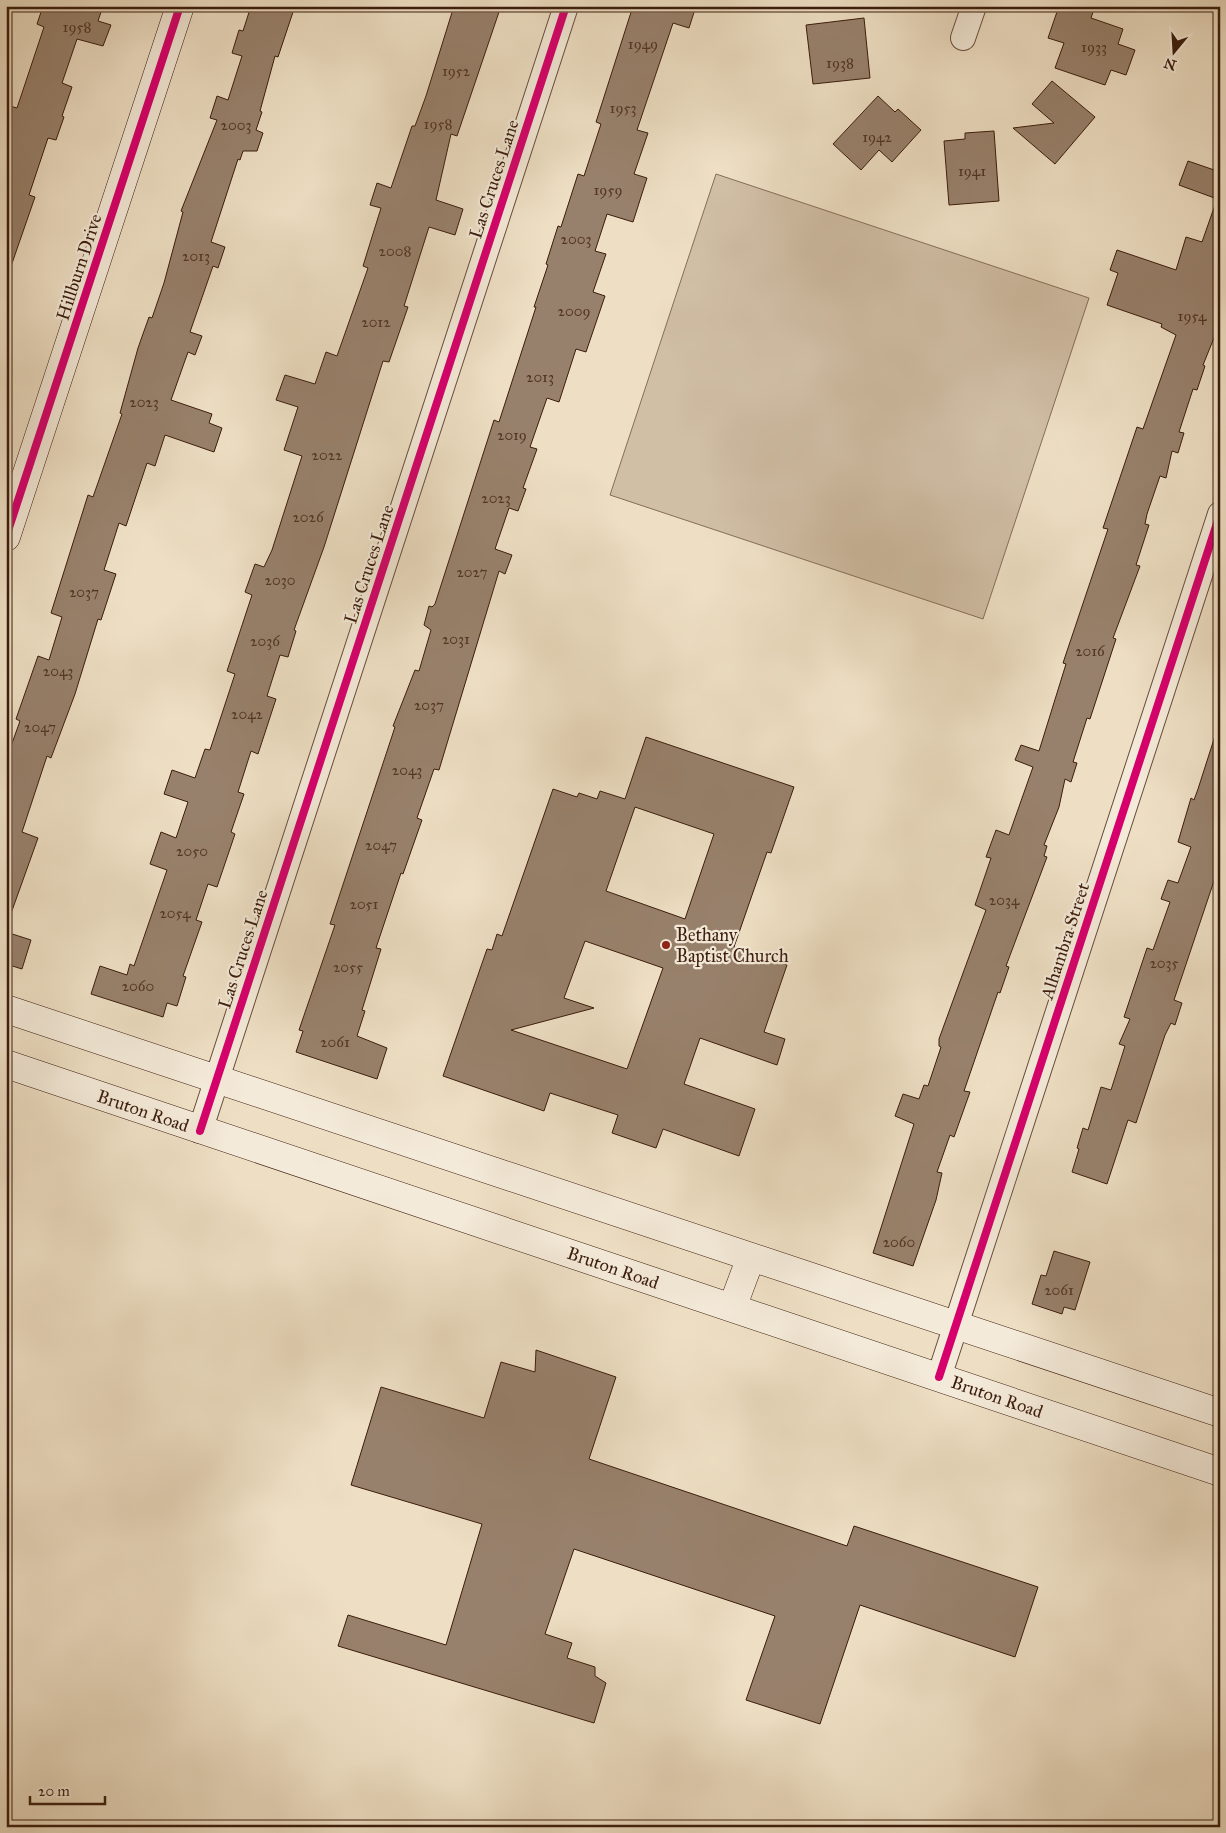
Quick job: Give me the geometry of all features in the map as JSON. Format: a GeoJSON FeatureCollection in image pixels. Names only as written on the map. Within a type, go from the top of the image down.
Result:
{"type":"FeatureCollection","features":[{"type":"Feature","properties":{"kind":"main road","name":"Hillburn Drive"},"geometry":{"type":"LineString","coordinates":[[6,537],[180,6]]}},
{"type":"Feature","properties":{"kind":"main road"},"geometry":{"type":"LineString","coordinates":[[6,1009],[1220,1413]]}},
{"type":"Feature","properties":{"kind":"main road","name":"Bruton Road"},"geometry":{"type":"LineString","coordinates":[[6,1064],[200,1131],[1220,1472]]}},
{"type":"Feature","properties":{"kind":"main road"},"geometry":{"type":"LineString","coordinates":[[732,1308],[751,1257]]}},
{"type":"Feature","properties":{"kind":"street","name":"Las Cruces Lane"},"geometry":{"type":"LineString","coordinates":[[200,1131],[566,6]]}},
{"type":"Feature","properties":{"kind":"street"},"geometry":{"type":"LineString","coordinates":[[963,38],[974,6]]}},
{"type":"Feature","properties":{"kind":"street","name":"Alhambra Street"},"geometry":{"type":"LineString","coordinates":[[939,1377],[1220,514]]}},
{"type":"Feature","properties":{"kind":"shaded area"},"geometry":{"type":"Polygon","coordinates":[[[716,174],[1089,298],[983,619],[610,495],[716,174]]]}},
{"type":"Feature","properties":{"kind":"building"},"geometry":{"type":"Polygon","coordinates":[[[43,6],[103,6],[98,21],[111,25],[103,46],[77,39],[62,83],[72,87],[62,116],[64,117],[56,140],[48,138],[29,195],[35,197],[9,272],[6,271],[6,105],[17,108],[44,27],[37,24],[43,6]]]}},
{"type":"Feature","properties":{"kind":"building"},"geometry":{"type":"Polygon","coordinates":[[[251,6],[295,6],[278,57],[275,56],[260,111],[262,112],[256,130],[263,133],[257,151],[243,151],[240,160],[238,159],[211,242],[225,247],[218,268],[213,266],[190,332],[202,336],[195,355],[188,352],[171,400],[212,414],[209,423],[222,428],[214,452],[165,435],[155,466],[147,463],[126,526],[119,523],[104,570],[116,574],[101,620],[98,619],[75,694],[51,758],[47,756],[22,832],[38,838],[9,919],[6,918],[6,760],[20,721],[16,719],[38,656],[49,660],[62,617],[51,613],[88,495],[93,497],[122,414],[120,413],[138,348],[149,317],[152,318],[164,283],[183,212],[181,211],[217,120],[210,118],[217,96],[228,100],[242,56],[232,53],[239,30],[243,31],[251,6]]]}},
{"type":"Feature","properties":{"kind":"building"},"geometry":{"type":"Polygon","coordinates":[[[454,6],[501,6],[457,136],[451,134],[436,200],[463,209],[455,235],[429,227],[404,306],[408,307],[389,362],[383,361],[324,547],[294,630],[296,631],[288,657],[280,655],[267,696],[276,699],[258,754],[251,751],[238,792],[244,794],[231,832],[235,834],[217,887],[208,884],[196,920],[202,922],[183,976],[186,977],[177,1006],[167,1003],[163,1017],[91,994],[100,966],[127,975],[130,964],[134,966],[167,870],[150,864],[161,832],[176,838],[188,802],[164,794],[172,770],[195,778],[205,749],[210,750],[235,674],[227,671],[252,595],[245,592],[255,564],[264,567],[272,550],[302,456],[284,450],[298,407],[276,400],[285,375],[315,384],[326,352],[337,356],[368,268],[363,266],[381,208],[370,205],[377,183],[391,188],[412,126],[415,126],[426,96],[454,6]]]}},
{"type":"Feature","properties":{"kind":"building"},"geometry":{"type":"Polygon","coordinates":[[[633,6],[696,6],[689,28],[673,23],[637,130],[648,133],[634,174],[647,178],[633,222],[607,214],[595,251],[606,254],[593,292],[605,296],[586,352],[576,349],[559,402],[547,398],[530,447],[537,449],[523,488],[526,489],[518,511],[509,508],[495,549],[512,555],[505,574],[499,571],[439,770],[434,769],[417,818],[422,820],[403,874],[401,873],[376,948],[381,949],[362,1010],[365,1011],[357,1036],[387,1048],[377,1079],[296,1052],[303,1031],[299,1030],[335,925],[330,924],[395,727],[393,726],[415,670],[419,671],[431,630],[424,625],[429,606],[432,607],[435,604],[494,420],[499,422],[536,307],[534,307],[558,226],[561,227],[578,174],[584,176],[601,124],[596,122],[633,6]]]}},
{"type":"Feature","properties":{"kind":"building"},"geometry":{"type":"Polygon","coordinates":[[[1059,6],[1095,6],[1091,18],[1123,29],[1118,44],[1135,50],[1126,75],[1111,70],[1105,85],[1055,68],[1064,43],[1048,38],[1059,6]]]}},
{"type":"Feature","properties":{"kind":"building"},"geometry":{"type":"Polygon","coordinates":[[[864,18],[870,78],[813,84],[806,25],[864,18]]]}},
{"type":"Feature","properties":{"kind":"building"},"geometry":{"type":"Polygon","coordinates":[[[1052,81],[1095,117],[1055,164],[1013,128],[1054,123],[1032,104],[1052,81]]]}},
{"type":"Feature","properties":{"kind":"building"},"geometry":{"type":"Polygon","coordinates":[[[878,96],[895,112],[898,109],[921,130],[892,162],[879,150],[861,170],[833,144],[878,96]]]}},
{"type":"Feature","properties":{"kind":"building"},"geometry":{"type":"Polygon","coordinates":[[[994,131],[999,201],[949,205],[944,141],[965,139],[965,133],[994,131]]]}},
{"type":"Feature","properties":{"kind":"building"},"geometry":{"type":"Polygon","coordinates":[[[1188,161],[1220,172],[1220,200],[1179,185],[1188,161]]]}},
{"type":"Feature","properties":{"kind":"building"},"geometry":{"type":"Polygon","coordinates":[[[1216,202],[1220,202],[1220,323],[1203,365],[1205,366],[1197,390],[1193,389],[1179,432],[1184,433],[1178,453],[1172,451],[1166,478],[1160,476],[1147,514],[1145,524],[1149,525],[1136,565],[1140,566],[1113,638],[1116,639],[1090,719],[1087,718],[1073,762],[1077,763],[1071,782],[1065,779],[1059,807],[1044,845],[1047,846],[1044,856],[1047,857],[1006,966],[1009,967],[1000,993],[998,992],[964,1091],[970,1092],[954,1137],[950,1135],[937,1172],[942,1173],[936,1200],[913,1266],[873,1253],[914,1124],[895,1116],[903,1094],[919,1099],[924,1085],[928,1086],[941,1047],[939,1046],[939,1039],[986,910],[975,905],[991,858],[986,857],[996,830],[1009,835],[1033,767],[1015,760],[1021,745],[1039,751],[1066,664],[1063,663],[1108,529],[1103,528],[1137,427],[1143,429],[1176,335],[1161,327],[1162,324],[1107,305],[1118,273],[1110,270],[1117,250],[1176,270],[1186,237],[1202,242],[1216,202]]]}},
{"type":"Feature","properties":{"kind":"building"},"geometry":{"type":"Polygon","coordinates":[[[1215,736],[1220,736],[1220,863],[1174,1000],[1182,1003],[1175,1025],[1171,1023],[1165,1035],[1136,1123],[1128,1120],[1107,1184],[1072,1172],[1079,1149],[1077,1148],[1083,1128],[1088,1130],[1101,1087],[1111,1090],[1125,1046],[1119,1044],[1130,1019],[1124,1017],[1147,948],[1153,950],[1170,902],[1161,899],[1168,880],[1178,883],[1191,847],[1178,842],[1191,798],[1194,800],[1215,736]]]}},
{"type":"Feature","properties":{"kind":"building","name":"Bethany Baptist Church"},"geometry":{"type":"Polygon","coordinates":[[[646,737],[794,787],[771,853],[767,852],[734,947],[787,965],[764,1032],[785,1039],[777,1065],[700,1038],[684,1084],[755,1109],[739,1156],[663,1129],[656,1148],[612,1133],[618,1115],[550,1093],[544,1111],[443,1076],[487,949],[492,950],[497,934],[502,936],[553,789],[577,797],[579,793],[597,799],[600,791],[625,799],[646,737]],[[635,807],[606,891],[685,919],[714,834],[635,807]],[[585,941],[564,998],[594,1008],[511,1030],[627,1069],[663,968],[585,941]]]}},
{"type":"Feature","properties":{"kind":"building"},"geometry":{"type":"Polygon","coordinates":[[[6,932],[31,940],[22,969],[6,964],[6,932]]]}},
{"type":"Feature","properties":{"kind":"building"},"geometry":{"type":"Polygon","coordinates":[[[1054,1251],[1090,1262],[1075,1310],[1064,1307],[1062,1314],[1032,1304],[1041,1275],[1046,1276],[1054,1251]]]}},
{"type":"Feature","properties":{"kind":"building"},"geometry":{"type":"Polygon","coordinates":[[[536,1350],[616,1377],[589,1459],[847,1546],[854,1526],[1038,1587],[1015,1657],[860,1605],[820,1724],[746,1700],[775,1616],[574,1549],[545,1634],[572,1643],[567,1658],[595,1667],[595,1676],[606,1683],[594,1723],[338,1646],[348,1615],[446,1645],[482,1524],[351,1485],[381,1387],[484,1418],[501,1362],[535,1372],[536,1350]]]}},
{"type":"Feature","properties":{"kind":"cycle path"},"geometry":{"type":"LineString","coordinates":[[6,537],[180,6]]}},
{"type":"Feature","properties":{"kind":"cycle path"},"geometry":{"type":"LineString","coordinates":[[200,1131],[566,6]]}},
{"type":"Feature","properties":{"kind":"cycle path"},"geometry":{"type":"LineString","coordinates":[[939,1377],[1220,514]]}},
{"type":"Feature","properties":{"kind":"place","name":"Bethany Baptist Church"},"geometry":{"type":"Point","coordinates":[666,945]}}]}
